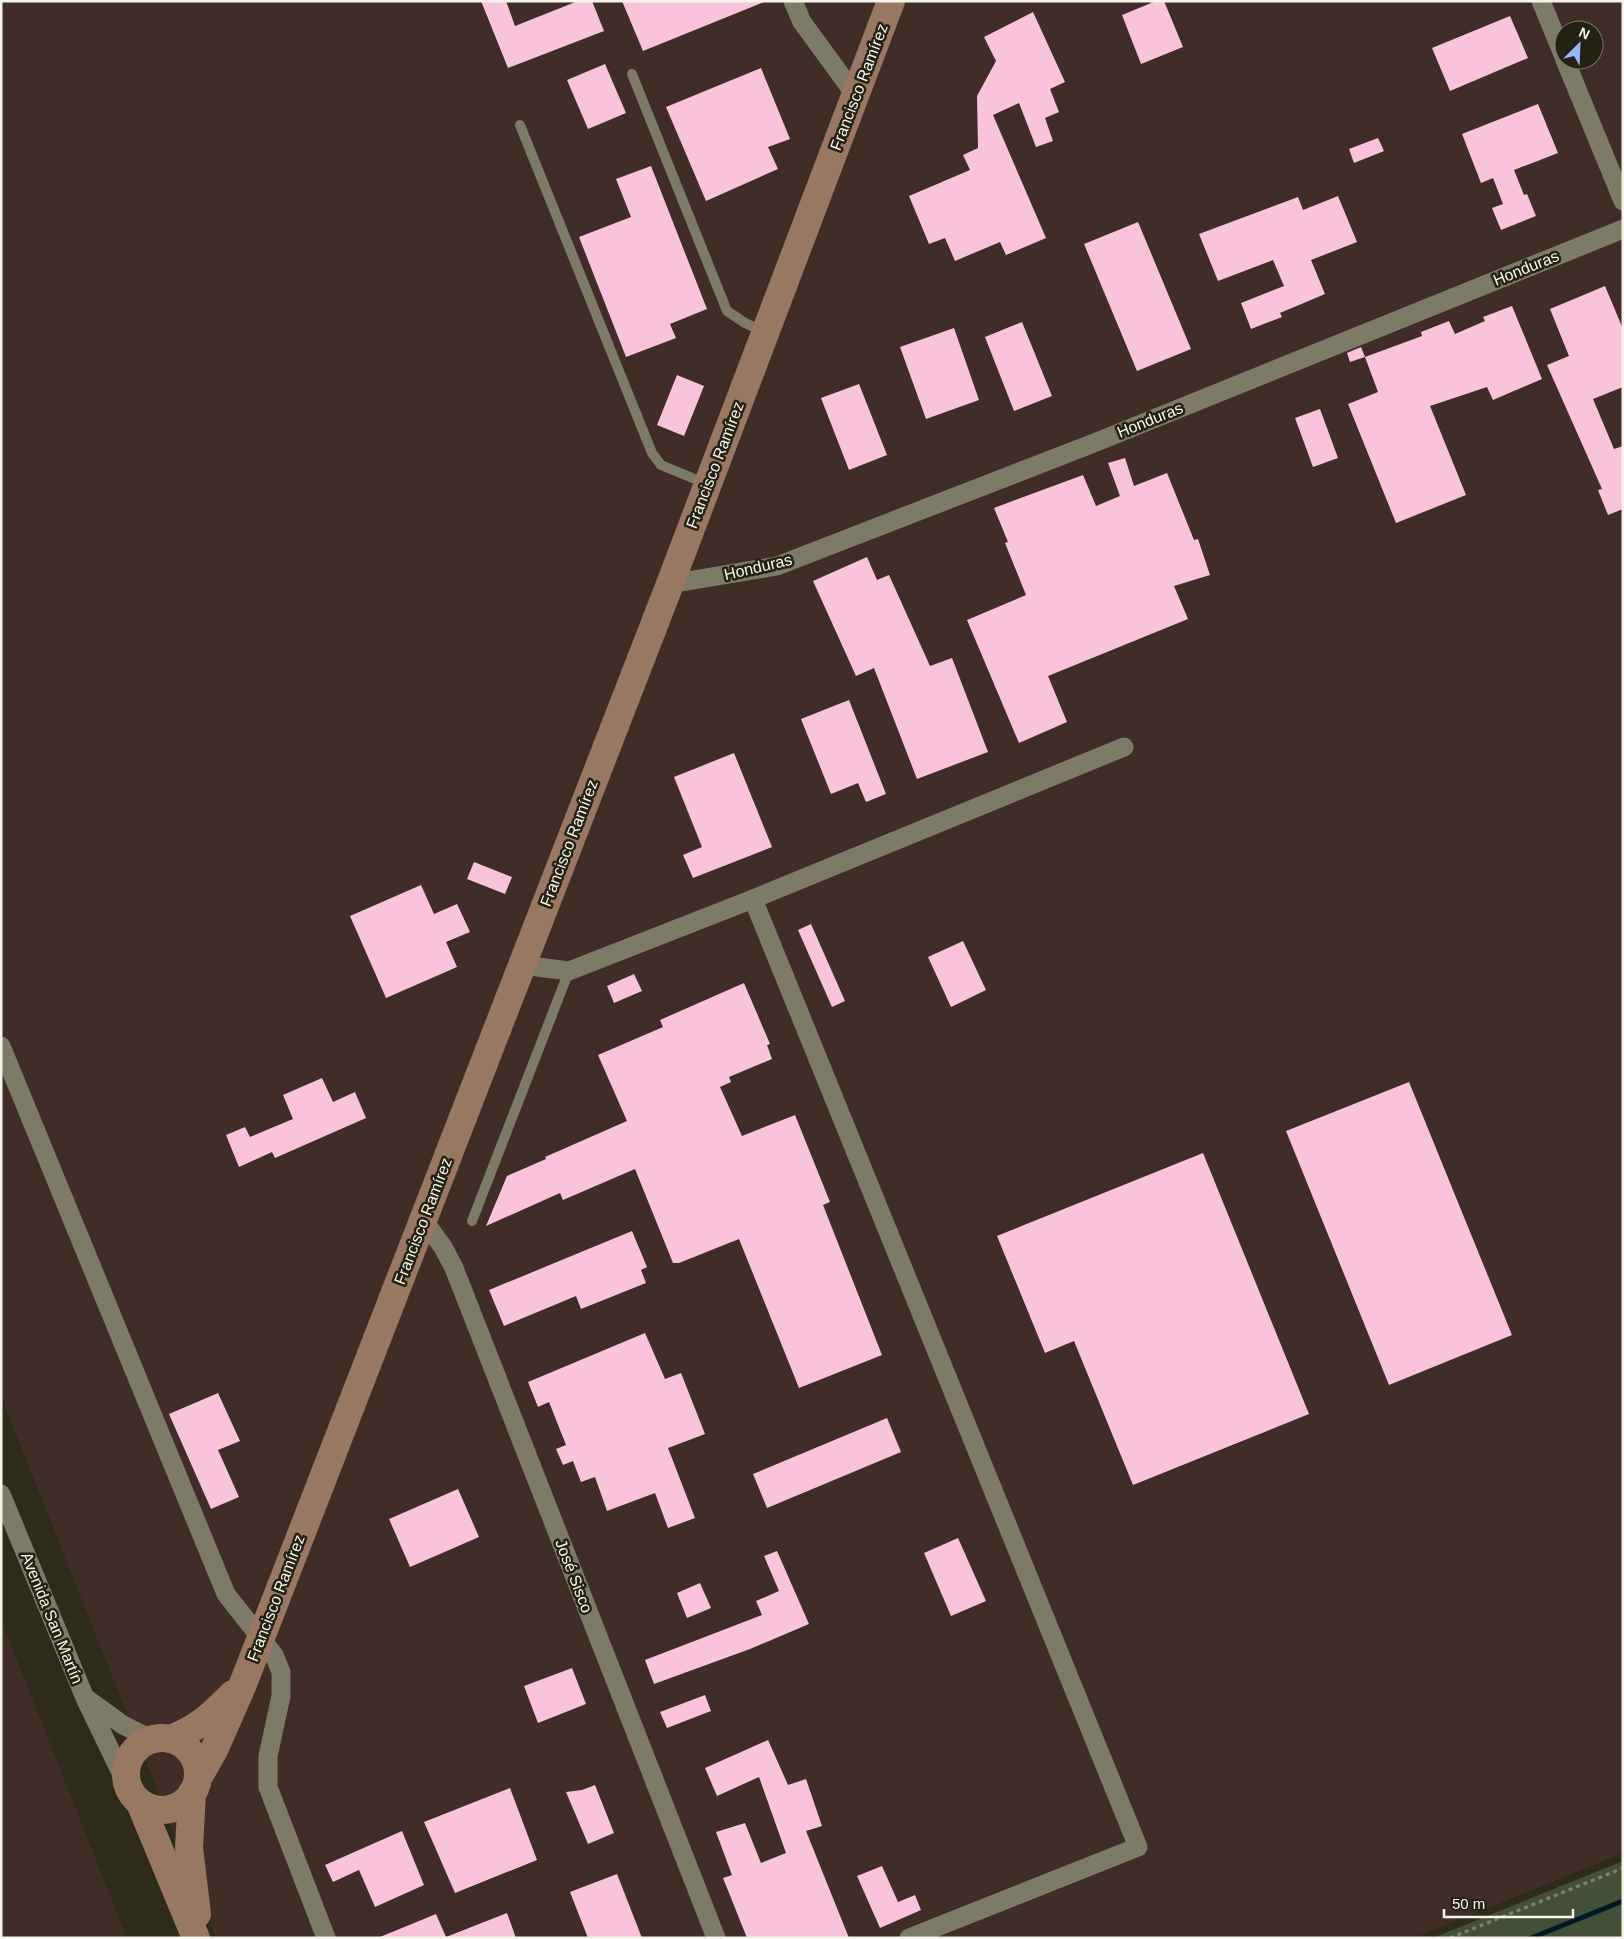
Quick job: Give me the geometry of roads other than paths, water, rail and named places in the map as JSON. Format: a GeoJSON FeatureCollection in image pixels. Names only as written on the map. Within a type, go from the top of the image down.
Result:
{"type":"FeatureCollection","features":[{"type":"Feature","properties":{"kind":"street"},"geometry":{"type":"LineString","coordinates":[[793,1],[802,22],[856,96]]}},
{"type":"Feature","properties":{"kind":"street","name":"Francisco Ramírez"},"geometry":{"type":"LineString","coordinates":[[195,1786],[214,1750],[243,1684],[670,584],[891,1]]}},
{"type":"Feature","properties":{"kind":"street"},"geometry":{"type":"LineString","coordinates":[[1541,1],[1554,32]]}},
{"type":"Feature","properties":{"kind":"street"},"geometry":{"type":"LineString","coordinates":[[1569,70],[1623,201]]}},
{"type":"Feature","properties":{"kind":"street","name":"Honduras"},"geometry":{"type":"LineString","coordinates":[[670,584],[777,566],[1094,443],[1623,228]]}},
{"type":"Feature","properties":{"kind":"street"},"geometry":{"type":"LineString","coordinates":[[522,965],[569,971],[753,899],[1124,747]]}},
{"type":"Feature","properties":{"kind":"street"},"geometry":{"type":"LineString","coordinates":[[753,899],[1138,1847],[909,1938]]}},
{"type":"Feature","properties":{"kind":"street"},"geometry":{"type":"LineString","coordinates":[[1,1046],[226,1594],[274,1655],[281,1672],[281,1696],[268,1756],[268,1787],[326,1938]]}},
{"type":"Feature","properties":{"kind":"street","name":"José Sisco"},"geometry":{"type":"LineString","coordinates":[[423,1220],[443,1246],[454,1268],[716,1938]]}},
{"type":"Feature","properties":{"kind":"street","name":"Avenida San Martín"},"geometry":{"type":"LineString","coordinates":[[1,1495],[85,1698],[123,1725],[161,1739]]}},
{"type":"Feature","properties":{"kind":"street","name":"Francisco Ramírez"},"geometry":{"type":"LineString","coordinates":[[161,1739],[193,1730],[214,1713],[243,1684]]}},
{"type":"Feature","properties":{"kind":"street"},"geometry":{"type":"LineString","coordinates":[[85,1698],[133,1793],[196,1938]]}},
{"type":"Feature","properties":{"kind":"street"},"geometry":{"type":"LineString","coordinates":[[195,1786],[182,1804],[168,1810],[154,1810],[133,1793],[125,1769],[130,1756],[139,1745],[161,1739],[183,1744],[192,1754],[197,1766],[189,1848],[201,1938]]}},
{"type":"Feature","properties":{"kind":"lane"},"geometry":{"type":"LineString","coordinates":[[632,74],[727,311],[745,323],[766,332]]}},
{"type":"Feature","properties":{"kind":"lane"},"geometry":{"type":"LineString","coordinates":[[520,125],[652,453],[662,465],[708,484]]}},
{"type":"Feature","properties":{"kind":"lane"},"geometry":{"type":"LineString","coordinates":[[472,1221],[569,971]]}},
{"type":"Feature","properties":{"kind":"waterway"},"geometry":{"type":"LineString","coordinates":[[1531,1938],[1623,1901]]}}]}
